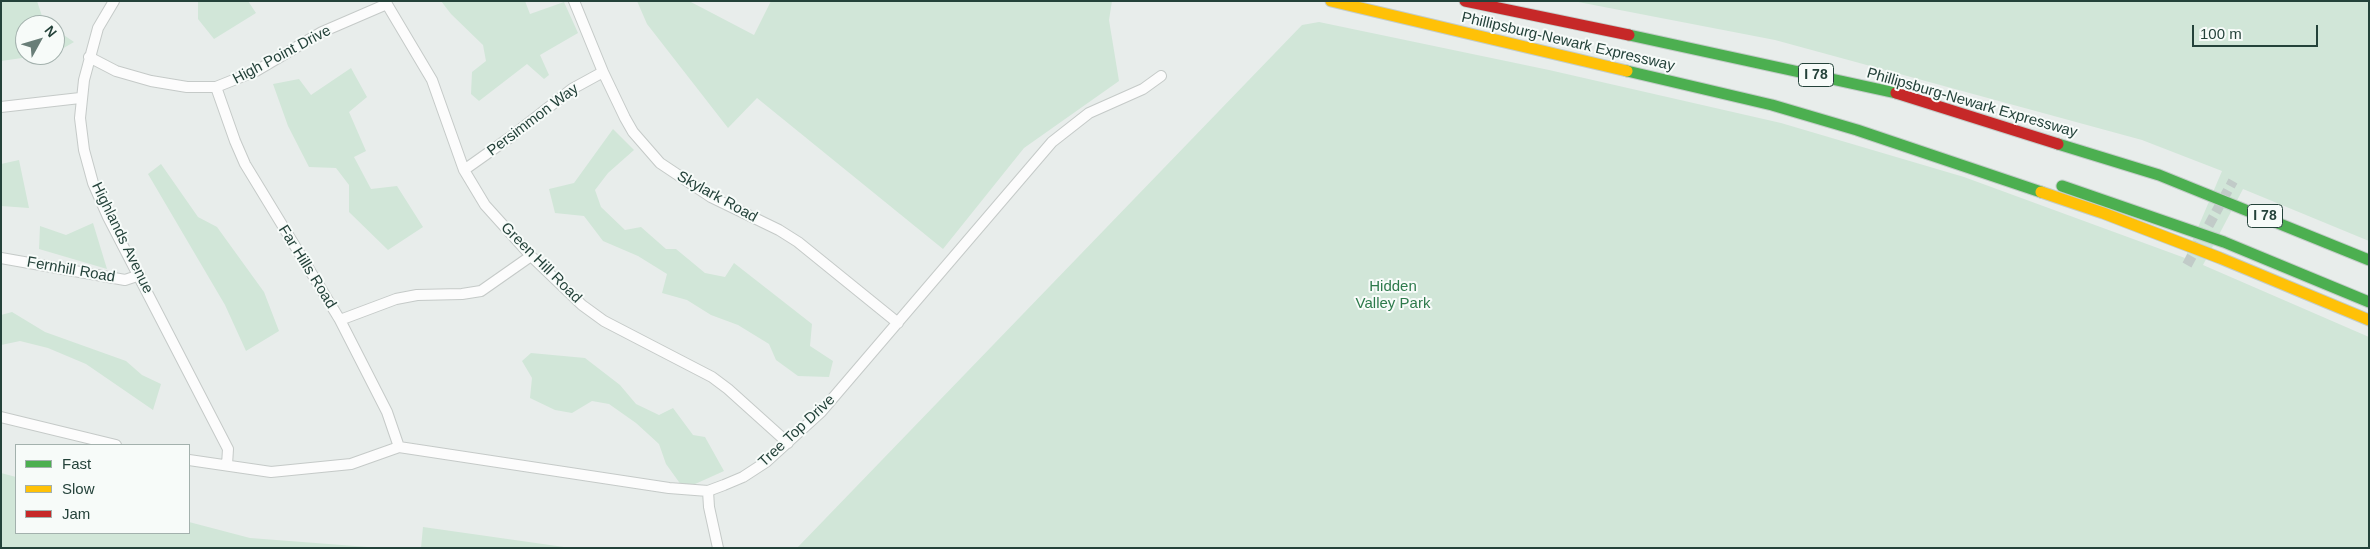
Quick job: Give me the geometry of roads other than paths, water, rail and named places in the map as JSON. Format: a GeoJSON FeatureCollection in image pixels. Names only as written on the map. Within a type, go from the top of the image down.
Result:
{"type":"FeatureCollection","features":[{"type":"Feature","properties":{"kind":"highway","name":"Phillipsburg-Newark Expressway"},"geometry":{"type":"LineString","coordinates":[[1331,1],[1772,105],[1857,130],[2104,213],[2220,258],[2369,320]]}},
{"type":"Feature","properties":{"kind":"highway","name":"Phillipsburg-Newark Expressway"},"geometry":{"type":"LineString","coordinates":[[1465,1],[1706,51],[1895,93],[2159,176],[2288,225],[2369,260]]}},
{"type":"Feature","properties":{"kind":"highway","name":"Phillipsburg-Newark Expressway"},"geometry":{"type":"LineString","coordinates":[[1857,130],[1923,144],[2029,175]]}},
{"type":"Feature","properties":{"kind":"highway","name":"I 78"},"geometry":{"type":"LineString","coordinates":[[2054,183],[2224,242],[2369,302]]}},
{"type":"Feature","properties":{"kind":"street","name":"Highlands Avenue"},"geometry":{"type":"LineString","coordinates":[[114,1],[98,28],[80,98],[80,118],[84,150],[93,183],[228,449],[227,465]]}},
{"type":"Feature","properties":{"kind":"street","name":"Skylark Road"},"geometry":{"type":"LineString","coordinates":[[574,1],[603,72],[633,132],[660,163],[705,193],[798,242],[898,323]]}},
{"type":"Feature","properties":{"kind":"street","name":"High Point Drive"},"geometry":{"type":"LineString","coordinates":[[89,57],[116,71],[151,81],[187,87],[216,88],[256,71],[322,32],[386,3]]}},
{"type":"Feature","properties":{"kind":"street","name":"Green Hill Road"},"geometry":{"type":"LineString","coordinates":[[386,3],[432,80],[464,170],[485,205],[531,256],[582,305],[604,321],[712,377],[788,443]]}},
{"type":"Feature","properties":{"kind":"street","name":"Persimmon Way"},"geometry":{"type":"LineString","coordinates":[[464,170],[512,136],[572,89],[603,72]]}},
{"type":"Feature","properties":{"kind":"street","name":"Tree Top Drive"},"geometry":{"type":"LineString","coordinates":[[190,460],[271,472],[351,464],[399,448],[669,488],[708,491],[753,472],[821,412],[1052,142],[1089,114],[1143,89],[1161,76]]}},
{"type":"Feature","properties":{"kind":"street","name":"Far Hills Road"},"geometry":{"type":"LineString","coordinates":[[216,88],[245,164],[340,320],[386,412],[399,448]]}},
{"type":"Feature","properties":{"kind":"street"},"geometry":{"type":"LineString","coordinates":[[1,107],[80,98]]}},
{"type":"Feature","properties":{"kind":"street"},"geometry":{"type":"LineString","coordinates":[[340,320],[396,299],[417,295],[462,294],[481,291],[531,256]]}},
{"type":"Feature","properties":{"kind":"street","name":"Fernhill Road"},"geometry":{"type":"LineString","coordinates":[[1,258],[125,280],[140,275]]}},
{"type":"Feature","properties":{"kind":"street"},"geometry":{"type":"LineString","coordinates":[[1,417],[112,444]]}},
{"type":"Feature","properties":{"kind":"street"},"geometry":{"type":"LineString","coordinates":[[708,491],[709,507],[718,548]]}},
{"type":"Feature","properties":{"kind":"tunnel"},"geometry":{"type":"LineString","coordinates":[[2187,265],[2233,181]]}},
{"type":"Feature","properties":{"kind":"park label","name":"Hidden Valley Park"},"geometry":{"type":"Point","coordinates":[1393,296]}}]}
